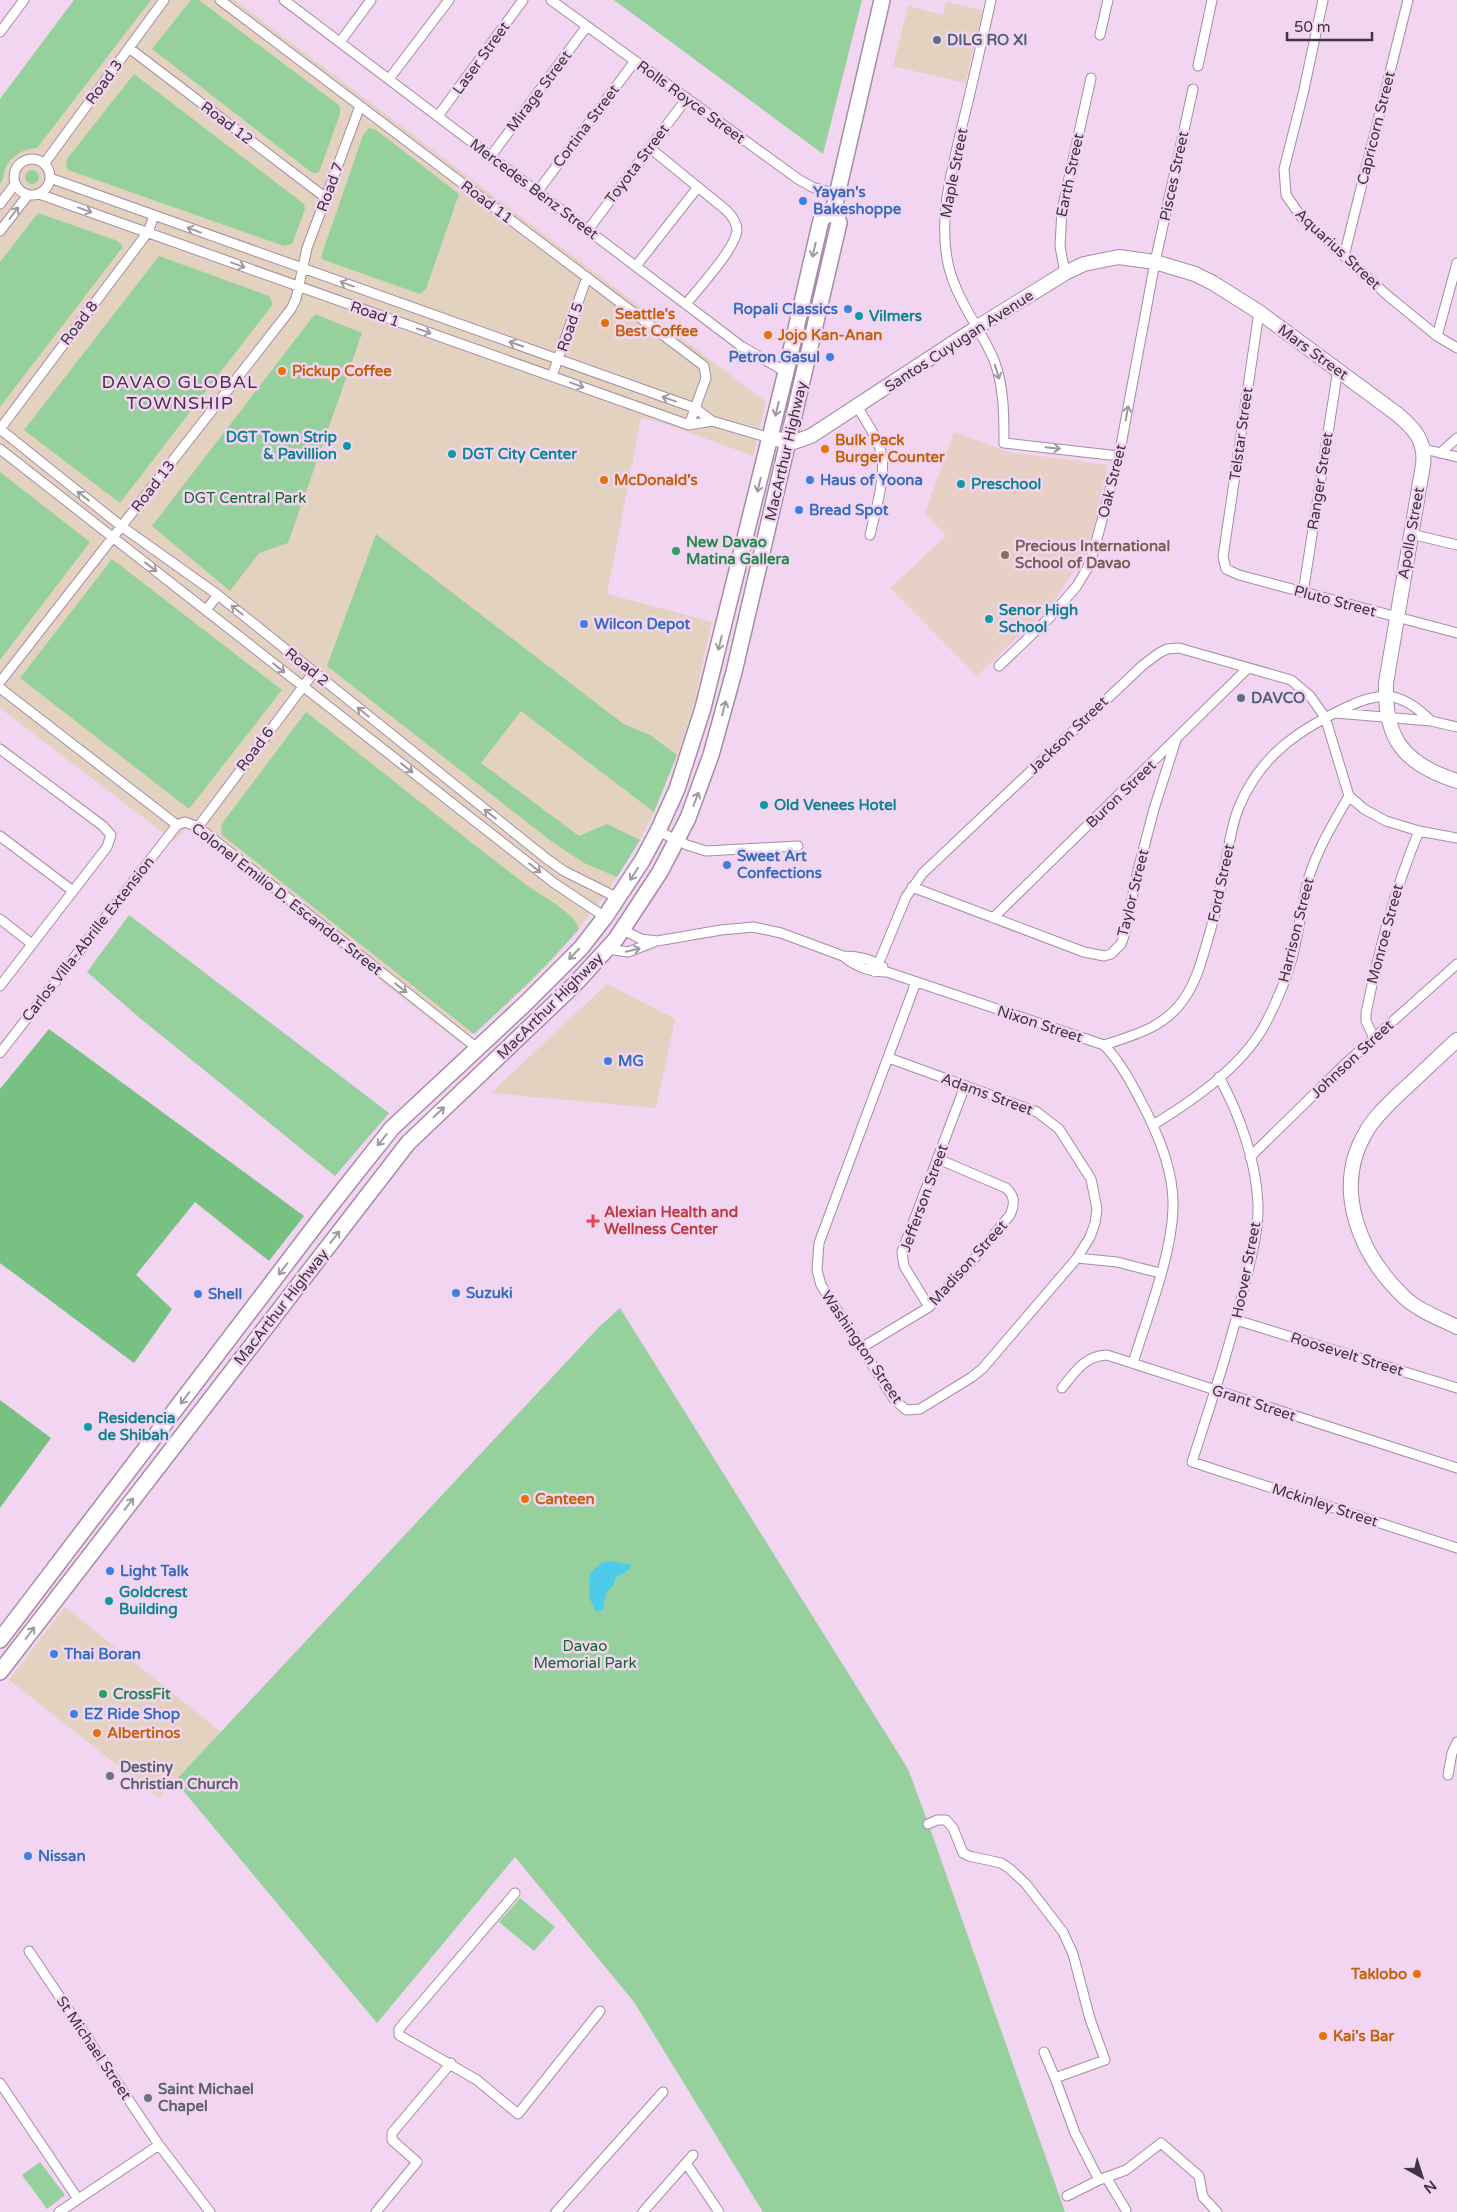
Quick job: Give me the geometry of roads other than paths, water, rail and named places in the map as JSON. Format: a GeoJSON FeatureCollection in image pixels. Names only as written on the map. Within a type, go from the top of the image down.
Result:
{"type":"FeatureCollection","features":[{"type":"Feature","properties":{"kind":"main road","name":"MacArthur Highway"},"geometry":{"type":"LineString","coordinates":[[0,1639],[324,1214],[392,1128],[581,948],[605,917],[642,861],[677,789],[703,708],[786,372],[821,220],[835,201],[882,0]]}},
{"type":"Feature","properties":{"kind":"main road","name":"MacArthur Highway"},"geometry":{"type":"LineString","coordinates":[[0,1672],[408,1143],[544,1014],[608,949],[623,930],[678,841],[692,810],[711,755],[734,672],[839,223],[835,201]]}},
{"type":"Feature","properties":{"kind":"main road"},"geometry":{"type":"LineString","coordinates":[[734,584],[754,589]]}},
{"type":"Feature","properties":{"kind":"main road"},"geometry":{"type":"LineString","coordinates":[[714,667],[734,672]]}},
{"type":"Feature","properties":{"kind":"main road"},"geometry":{"type":"LineString","coordinates":[[239,1327],[256,1340]]}},
{"type":"Feature","properties":{"kind":"main road"},"geometry":{"type":"LineString","coordinates":[[86,1527],[102,1539]]}},
{"type":"Feature","properties":{"kind":"main road"},"geometry":{"type":"LineString","coordinates":[[0,1639],[16,1651]]}},
{"type":"Feature","properties":{"kind":"street"},"geometry":{"type":"LineString","coordinates":[[0,32],[24,0]]}},
{"type":"Feature","properties":{"kind":"street","name":"Road 3"},"geometry":{"type":"LineString","coordinates":[[44,164],[164,0]]}},
{"type":"Feature","properties":{"kind":"street","name":"Road 11"},"geometry":{"type":"LineString","coordinates":[[220,0],[704,366],[706,378],[689,425]]}},
{"type":"Feature","properties":{"kind":"street"},"geometry":{"type":"LineString","coordinates":[[340,42],[371,0]]}},
{"type":"Feature","properties":{"kind":"street"},"geometry":{"type":"LineString","coordinates":[[389,79],[449,0]]}},
{"type":"Feature","properties":{"kind":"street","name":"Laser Street"},"geometry":{"type":"LineString","coordinates":[[438,116],[524,0]]}},
{"type":"Feature","properties":{"kind":"street","name":"Rolls Royce Street"},"geometry":{"type":"LineString","coordinates":[[551,0],[798,179],[835,201]]}},
{"type":"Feature","properties":{"kind":"street","name":"Maple Street"},"geometry":{"type":"LineString","coordinates":[[991,0],[948,190],[944,225],[945,246],[954,282],[963,306],[994,360],[999,376],[1003,404],[1004,443],[1119,456]]}},
{"type":"Feature","properties":{"kind":"street"},"geometry":{"type":"LineString","coordinates":[[1100,35],[1108,0]]}},
{"type":"Feature","properties":{"kind":"street"},"geometry":{"type":"LineString","coordinates":[[1198,66],[1212,0]]}},
{"type":"Feature","properties":{"kind":"street","name":"Aquarius Street"},"geometry":{"type":"LineString","coordinates":[[1323,0],[1306,85],[1284,169],[1286,195],[1292,207],[1387,296],[1437,336],[1457,348]]}},
{"type":"Feature","properties":{"kind":"street","name":"Capricorn Street"},"geometry":{"type":"LineString","coordinates":[[1344,256],[1408,0]]}},
{"type":"Feature","properties":{"kind":"street","name":"Mercedes Benz Street"},"geometry":{"type":"LineString","coordinates":[[289,2],[752,354],[786,372]]}},
{"type":"Feature","properties":{"kind":"street","name":"Mirage Street"},"geometry":{"type":"LineString","coordinates":[[491,156],[587,26]]}},
{"type":"Feature","properties":{"kind":"street","name":"Road 12"},"geometry":{"type":"LineString","coordinates":[[128,48],[326,198]]}},
{"type":"Feature","properties":{"kind":"street","name":"Cortina Street"},"geometry":{"type":"LineString","coordinates":[[538,192],[635,61]]}},
{"type":"Feature","properties":{"kind":"street","name":"Earth Street"},"geometry":{"type":"LineString","coordinates":[[1065,273],[1060,246],[1062,210],[1091,78]]}},
{"type":"Feature","properties":{"kind":"street","name":"Pisces Street"},"geometry":{"type":"LineString","coordinates":[[1155,262],[1193,89]]}},
{"type":"Feature","properties":{"kind":"street","name":"Toyota Street"},"geometry":{"type":"LineString","coordinates":[[588,230],[686,98]]}},
{"type":"Feature","properties":{"kind":"street","name":"Road 7"},"geometry":{"type":"LineString","coordinates":[[299,287],[308,248],[360,106]]}},
{"type":"Feature","properties":{"kind":"street"},"geometry":{"type":"LineString","coordinates":[[650,148],[731,215],[736,222],[737,230],[729,249],[686,304]]}},
{"type":"Feature","properties":{"kind":"street"},"geometry":{"type":"LineString","coordinates":[[29,159],[44,164],[50,178],[46,187],[39,194],[28,195],[18,189],[15,184],[14,174],[19,164],[29,159]]}},
{"type":"Feature","properties":{"kind":"street","name":"Road 1"},"geometry":{"type":"LineString","coordinates":[[50,178],[695,408],[712,421],[770,438]]}},
{"type":"Feature","properties":{"kind":"street"},"geometry":{"type":"LineString","coordinates":[[0,204],[15,184]]}},
{"type":"Feature","properties":{"kind":"street"},"geometry":{"type":"LineString","coordinates":[[636,266],[698,187]]}},
{"type":"Feature","properties":{"kind":"street","name":"Road 1"},"geometry":{"type":"LineString","coordinates":[[39,194],[689,425],[712,421]]}},
{"type":"Feature","properties":{"kind":"street"},"geometry":{"type":"LineString","coordinates":[[0,231],[28,195]]}},
{"type":"Feature","properties":{"kind":"street","name":"Road 8"},"geometry":{"type":"LineString","coordinates":[[0,429],[148,232],[154,216]]}},
{"type":"Feature","properties":{"kind":"street","name":"Santos Cuyugan Avenue"},"geometry":{"type":"LineString","coordinates":[[770,438],[797,442],[806,438],[976,328],[1065,273],[1084,264],[1120,257],[1155,262]]}},
{"type":"Feature","properties":{"kind":"street","name":"Mars Street"},"geometry":{"type":"LineString","coordinates":[[1155,262],[1195,274],[1214,283],[1259,312],[1406,421],[1418,435],[1424,449]]}},
{"type":"Feature","properties":{"kind":"street","name":"Oak Street"},"geometry":{"type":"LineString","coordinates":[[998,666],[1049,618],[1076,587],[1087,569],[1094,550],[1119,456],[1155,262]]}},
{"type":"Feature","properties":{"kind":"street"},"geometry":{"type":"LineString","coordinates":[[1437,336],[1457,263]]}},
{"type":"Feature","properties":{"kind":"street","name":"Road 5"},"geometry":{"type":"LineString","coordinates":[[552,376],[587,277]]}},
{"type":"Feature","properties":{"kind":"street","name":"Road 13"},"geometry":{"type":"LineString","coordinates":[[0,682],[283,321],[296,299],[299,287]]}},
{"type":"Feature","properties":{"kind":"street"},"geometry":{"type":"LineString","coordinates":[[363,310],[370,292]]}},
{"type":"Feature","properties":{"kind":"street","name":"Telstar Street"},"geometry":{"type":"LineString","coordinates":[[1223,557],[1259,312]]}},
{"type":"Feature","properties":{"kind":"street","name":"Ranger Street"},"geometry":{"type":"LineString","coordinates":[[1302,593],[1338,369]]}},
{"type":"Feature","properties":{"kind":"street"},"geometry":{"type":"LineString","coordinates":[[606,395],[612,378]]}},
{"type":"Feature","properties":{"kind":"street"},"geometry":{"type":"LineString","coordinates":[[858,406],[877,440],[882,458],[881,478],[870,535]]}},
{"type":"Feature","properties":{"kind":"street","name":"Road 2"},"geometry":{"type":"LineString","coordinates":[[0,429],[121,526],[218,595],[453,785],[556,865],[618,898]]}},
{"type":"Feature","properties":{"kind":"street"},"geometry":{"type":"LineString","coordinates":[[1440,453],[1457,438]]}},
{"type":"Feature","properties":{"kind":"street","name":"Road 2"},"geometry":{"type":"LineString","coordinates":[[0,449],[568,893],[605,917]]}},
{"type":"Feature","properties":{"kind":"street"},"geometry":{"type":"LineString","coordinates":[[1424,449],[1457,457]]}},
{"type":"Feature","properties":{"kind":"street","name":"Apollo Street"},"geometry":{"type":"LineString","coordinates":[[1387,717],[1386,696],[1424,449]]}},
{"type":"Feature","properties":{"kind":"street"},"geometry":{"type":"LineString","coordinates":[[1411,534],[1457,546]]}},
{"type":"Feature","properties":{"kind":"street","name":"Pluto Street"},"geometry":{"type":"LineString","coordinates":[[1223,557],[1226,569],[1231,572],[1302,593],[1457,633]]}},
{"type":"Feature","properties":{"kind":"street"},"geometry":{"type":"LineString","coordinates":[[206,610],[218,595]]}},
{"type":"Feature","properties":{"kind":"street","name":"Jackson Street"},"geometry":{"type":"LineString","coordinates":[[877,968],[912,887],[923,873],[1143,664],[1159,653],[1167,649],[1179,648],[1291,680],[1310,696],[1325,717]]}},
{"type":"Feature","properties":{"kind":"street","name":"Buron Street"},"geometry":{"type":"LineString","coordinates":[[993,918],[1248,668]]}},
{"type":"Feature","properties":{"kind":"street","name":"Road 6"},"geometry":{"type":"LineString","coordinates":[[198,827],[314,672]]}},
{"type":"Feature","properties":{"kind":"street","name":"Colonel Emilio D. Escandor Street"},"geometry":{"type":"LineString","coordinates":[[0,688],[177,825],[185,822],[198,827],[477,1048]]}},
{"type":"Feature","properties":{"kind":"street"},"geometry":{"type":"LineString","coordinates":[[1386,696],[1409,702],[1431,721]]}},
{"type":"Feature","properties":{"kind":"street","name":"Ford Street"},"geometry":{"type":"LineString","coordinates":[[1104,1045],[1151,1029],[1170,1015],[1184,1000],[1192,986],[1201,965],[1219,898],[1238,809],[1257,773],[1279,750],[1304,729],[1369,697],[1386,696]]}},
{"type":"Feature","properties":{"kind":"street","name":"Ford Street"},"geometry":{"type":"LineString","coordinates":[[1335,713],[1431,721],[1457,727]]}},
{"type":"Feature","properties":{"kind":"street"},"geometry":{"type":"LineString","coordinates":[[1325,717],[1349,796],[1364,809],[1386,821],[1419,831],[1457,838]]}},
{"type":"Feature","properties":{"kind":"street"},"geometry":{"type":"LineString","coordinates":[[1387,717],[1393,734],[1410,757],[1437,775],[1457,780]]}},
{"type":"Feature","properties":{"kind":"street","name":"Taylor Street"},"geometry":{"type":"LineString","coordinates":[[912,887],[1095,955],[1104,956],[1116,949],[1125,933],[1136,874],[1176,740]]}},
{"type":"Feature","properties":{"kind":"street"},"geometry":{"type":"LineString","coordinates":[[0,749],[103,826],[111,835],[107,847],[0,986]]}},
{"type":"Feature","properties":{"kind":"street"},"geometry":{"type":"LineString","coordinates":[[444,797],[453,785]]}},
{"type":"Feature","properties":{"kind":"street","name":"Harrison Street"},"geometry":{"type":"LineString","coordinates":[[1153,1125],[1202,1093],[1246,1051],[1262,1029],[1279,995],[1291,961],[1310,875],[1319,850],[1349,796]]}},
{"type":"Feature","properties":{"kind":"street","name":"Carlos Villa-Abrille Extension"},"geometry":{"type":"LineString","coordinates":[[0,1053],[177,825]]}},
{"type":"Feature","properties":{"kind":"street"},"geometry":{"type":"LineString","coordinates":[[658,831],[696,849],[720,852],[798,846]]}},
{"type":"Feature","properties":{"kind":"street","name":"Monroe Street"},"geometry":{"type":"LineString","coordinates":[[1374,1038],[1366,1021],[1366,1013],[1383,933],[1402,871],[1419,831]]}},
{"type":"Feature","properties":{"kind":"street"},"geometry":{"type":"LineString","coordinates":[[0,836],[73,891]]}},
{"type":"Feature","properties":{"kind":"street"},"geometry":{"type":"LineString","coordinates":[[0,919],[32,944]]}},
{"type":"Feature","properties":{"kind":"street","name":"Nixon Street"},"geometry":{"type":"LineString","coordinates":[[608,949],[628,952],[657,941],[721,930],[752,927],[781,933],[843,956],[853,964],[877,968],[1104,1045]]}},
{"type":"Feature","properties":{"kind":"street","name":"Nixon Street"},"geometry":{"type":"LineString","coordinates":[[623,930],[641,939],[657,941]]}},
{"type":"Feature","properties":{"kind":"street","name":"Johnson Street"},"geometry":{"type":"LineString","coordinates":[[1250,1157],[1374,1038],[1457,964]]}},
{"type":"Feature","properties":{"kind":"street","name":"Washington Street"},"geometry":{"type":"LineString","coordinates":[[916,982],[818,1243],[816,1257],[821,1285],[900,1406],[906,1410],[920,1408],[972,1377],[983,1368],[1077,1258]]}},
{"type":"Feature","properties":{"kind":"street"},"geometry":{"type":"LineString","coordinates":[[1457,1040],[1393,1100],[1366,1131],[1354,1163],[1351,1183],[1356,1226],[1376,1264],[1415,1306],[1457,1327]]}},
{"type":"Feature","properties":{"kind":"street"},"geometry":{"type":"LineString","coordinates":[[1104,1045],[1123,1067],[1153,1125],[1170,1175],[1173,1207],[1168,1246],[1133,1363]]}},
{"type":"Feature","properties":{"kind":"street","name":"Adams Street"},"geometry":{"type":"LineString","coordinates":[[889,1058],[1037,1112],[1054,1123],[1067,1138],[1091,1179],[1097,1209],[1090,1237],[1077,1258]]}},
{"type":"Feature","properties":{"kind":"street","name":"Hoover Street"},"geometry":{"type":"LineString","coordinates":[[1192,1462],[1236,1320],[1251,1261],[1257,1222],[1258,1205],[1250,1157],[1231,1103],[1219,1078]]}},
{"type":"Feature","properties":{"kind":"street","name":"Jefferson Street"},"geometry":{"type":"LineString","coordinates":[[929,1307],[904,1266],[902,1252],[965,1086]]}},
{"type":"Feature","properties":{"kind":"street","name":"Madison Street"},"geometry":{"type":"LineString","coordinates":[[861,1348],[929,1307],[1010,1215],[1014,1202],[1010,1192],[998,1183],[938,1159]]}},
{"type":"Feature","properties":{"kind":"street"},"geometry":{"type":"LineString","coordinates":[[1077,1258],[1117,1262],[1160,1274]]}},
{"type":"Feature","properties":{"kind":"street","name":"Roosevelt Street"},"geometry":{"type":"LineString","coordinates":[[1236,1320],[1457,1388]]}},
{"type":"Feature","properties":{"kind":"street","name":"Grant Street"},"geometry":{"type":"LineString","coordinates":[[1062,1388],[1080,1366],[1092,1357],[1107,1355],[1457,1468]]}},
{"type":"Feature","properties":{"kind":"street","name":"Mckinley Street"},"geometry":{"type":"LineString","coordinates":[[1192,1462],[1457,1548]]}},
{"type":"Feature","properties":{"kind":"street"},"geometry":{"type":"LineString","coordinates":[[1448,1775],[1452,1753],[1457,1742]]}},
{"type":"Feature","properties":{"kind":"street"},"geometry":{"type":"LineString","coordinates":[[928,1824],[937,1820],[946,1820],[953,1828],[963,1853],[1001,1863],[1010,1869],[1026,1884],[1048,1912],[1068,1943],[1090,2019],[1105,2060],[1055,2078]]}},
{"type":"Feature","properties":{"kind":"street"},"geometry":{"type":"LineString","coordinates":[[515,1894],[398,2031],[401,2036],[451,2063],[485,2086],[518,2114],[600,2011]]}},
{"type":"Feature","properties":{"kind":"street","name":"St Michael Street"},"geometry":{"type":"LineString","coordinates":[[29,1951],[159,2145],[210,2212]]}},
{"type":"Feature","properties":{"kind":"street"},"geometry":{"type":"LineString","coordinates":[[1044,2052],[1075,2133],[1103,2179],[1126,2210]]}},
{"type":"Feature","properties":{"kind":"street"},"geometry":{"type":"LineString","coordinates":[[376,2212],[417,2162],[392,2140],[392,2133],[451,2063]]}},
{"type":"Feature","properties":{"kind":"street"},"geometry":{"type":"LineString","coordinates":[[0,2083],[78,2199]]}},
{"type":"Feature","properties":{"kind":"street"},"geometry":{"type":"LineString","coordinates":[[556,2212],[663,2092]]}},
{"type":"Feature","properties":{"kind":"street"},"geometry":{"type":"LineString","coordinates":[[1067,2196],[1126,2170],[1161,2143],[1199,2176],[1203,2196],[1217,2212]]}},
{"type":"Feature","properties":{"kind":"street"},"geometry":{"type":"LineString","coordinates":[[59,2212],[159,2145]]}},
{"type":"Feature","properties":{"kind":"street"},"geometry":{"type":"LineString","coordinates":[[643,2212],[693,2155]]}},
{"type":"Feature","properties":{"kind":"street"},"geometry":{"type":"LineString","coordinates":[[686,2163],[719,2212]]}},
{"type":"Feature","properties":{"kind":"water"},"geometry":{"type":"Polygon","coordinates":[[[611,1561],[631,1565],[630,1569],[615,1578],[614,1584],[606,1593],[603,1610],[596,1612],[589,1597],[590,1573],[601,1563],[611,1561]]]}},
{"type":"Feature","properties":{"kind":"place","name":"DILG RO XI"},"geometry":{"type":"Point","coordinates":[937,40]}},
{"type":"Feature","properties":{"kind":"place","name":"Yayan's Bakeshoppe"},"geometry":{"type":"Point","coordinates":[803,201]}},
{"type":"Feature","properties":{"kind":"place","name":"Ropali Classics"},"geometry":{"type":"Point","coordinates":[848,309]}},
{"type":"Feature","properties":{"kind":"place","name":"Vilmers"},"geometry":{"type":"Point","coordinates":[859,316]}},
{"type":"Feature","properties":{"kind":"place","name":"Seattle's Best Coffee"},"geometry":{"type":"Point","coordinates":[605,323]}},
{"type":"Feature","properties":{"kind":"place","name":"Jojo Kan-Anan"},"geometry":{"type":"Point","coordinates":[768,335]}},
{"type":"Feature","properties":{"kind":"place","name":"Petron Gasul"},"geometry":{"type":"Point","coordinates":[830,357]}},
{"type":"Feature","properties":{"kind":"place","name":"Pickup Coffee"},"geometry":{"type":"Point","coordinates":[282,371]}},
{"type":"Feature","properties":{"kind":"place","name":"DGT Town Strip & Pavillion"},"geometry":{"type":"Point","coordinates":[347,446]}},
{"type":"Feature","properties":{"kind":"place","name":"Bulk Pack Burger Counter"},"geometry":{"type":"Point","coordinates":[825,449]}},
{"type":"Feature","properties":{"kind":"place","name":"DGT City Center"},"geometry":{"type":"Point","coordinates":[452,454]}},
{"type":"Feature","properties":{"kind":"place","name":"McDonald's"},"geometry":{"type":"Point","coordinates":[604,480]}},
{"type":"Feature","properties":{"kind":"place","name":"Haus of Yoona"},"geometry":{"type":"Point","coordinates":[810,480]}},
{"type":"Feature","properties":{"kind":"place","name":"Preschool"},"geometry":{"type":"Point","coordinates":[961,484]}},
{"type":"Feature","properties":{"kind":"place","name":"Bread Spot"},"geometry":{"type":"Point","coordinates":[799,510]}},
{"type":"Feature","properties":{"kind":"place","name":"New Davao Matina Gallera"},"geometry":{"type":"Point","coordinates":[676,551]}},
{"type":"Feature","properties":{"kind":"place","name":"Precious International School of Davao"},"geometry":{"type":"Point","coordinates":[1005,555]}},
{"type":"Feature","properties":{"kind":"place","name":"Senor High School"},"geometry":{"type":"Point","coordinates":[989,619]}},
{"type":"Feature","properties":{"kind":"place","name":"Wilcon Depot"},"geometry":{"type":"Point","coordinates":[584,624]}},
{"type":"Feature","properties":{"kind":"place","name":"DAVCO"},"geometry":{"type":"Point","coordinates":[1241,698]}},
{"type":"Feature","properties":{"kind":"place","name":"Old Venees Hotel"},"geometry":{"type":"Point","coordinates":[764,805]}},
{"type":"Feature","properties":{"kind":"place","name":"Sweet Art Confections"},"geometry":{"type":"Point","coordinates":[727,865]}},
{"type":"Feature","properties":{"kind":"place","name":"MG"},"geometry":{"type":"Point","coordinates":[608,1061]}},
{"type":"Feature","properties":{"kind":"place","name":"Alexian Health and Wellness Center"},"geometry":{"type":"Point","coordinates":[593,1221]}},
{"type":"Feature","properties":{"kind":"place","name":"Suzuki"},"geometry":{"type":"Point","coordinates":[456,1293]}},
{"type":"Feature","properties":{"kind":"place","name":"Shell"},"geometry":{"type":"Point","coordinates":[198,1294]}},
{"type":"Feature","properties":{"kind":"place","name":"Residencia de Shibah"},"geometry":{"type":"Point","coordinates":[88,1427]}},
{"type":"Feature","properties":{"kind":"place","name":"Canteen"},"geometry":{"type":"Point","coordinates":[525,1499]}},
{"type":"Feature","properties":{"kind":"place","name":"Light Talk"},"geometry":{"type":"Point","coordinates":[110,1571]}},
{"type":"Feature","properties":{"kind":"place","name":"Goldcrest Building"},"geometry":{"type":"Point","coordinates":[109,1601]}},
{"type":"Feature","properties":{"kind":"place","name":"Thai Boran"},"geometry":{"type":"Point","coordinates":[54,1654]}},
{"type":"Feature","properties":{"kind":"place","name":"CrossFit"},"geometry":{"type":"Point","coordinates":[103,1694]}},
{"type":"Feature","properties":{"kind":"place","name":"EZ Ride Shop"},"geometry":{"type":"Point","coordinates":[74,1714]}},
{"type":"Feature","properties":{"kind":"place","name":"Albertinos"},"geometry":{"type":"Point","coordinates":[97,1733]}},
{"type":"Feature","properties":{"kind":"place","name":"Destiny Christian Church"},"geometry":{"type":"Point","coordinates":[110,1776]}},
{"type":"Feature","properties":{"kind":"place","name":"Nissan"},"geometry":{"type":"Point","coordinates":[28,1856]}},
{"type":"Feature","properties":{"kind":"place","name":"Taklobo"},"geometry":{"type":"Point","coordinates":[1417,1974]}},
{"type":"Feature","properties":{"kind":"place","name":"Kai's Bar"},"geometry":{"type":"Point","coordinates":[1323,2036]}},
{"type":"Feature","properties":{"kind":"place","name":"Saint Michael Chapel"},"geometry":{"type":"Point","coordinates":[148,2098]}},
{"type":"Feature","properties":{"kind":"district","name":"DAVAO GLOBAL TOWNSHIP"},"geometry":{"type":"Point","coordinates":[180,392]}},
{"type":"Feature","properties":{"kind":"park label","name":"DGT Central Park"},"geometry":{"type":"Point","coordinates":[245,498]}},
{"type":"Feature","properties":{"kind":"park label","name":"Davao Memorial Park"},"geometry":{"type":"Point","coordinates":[585,1654]}}]}
